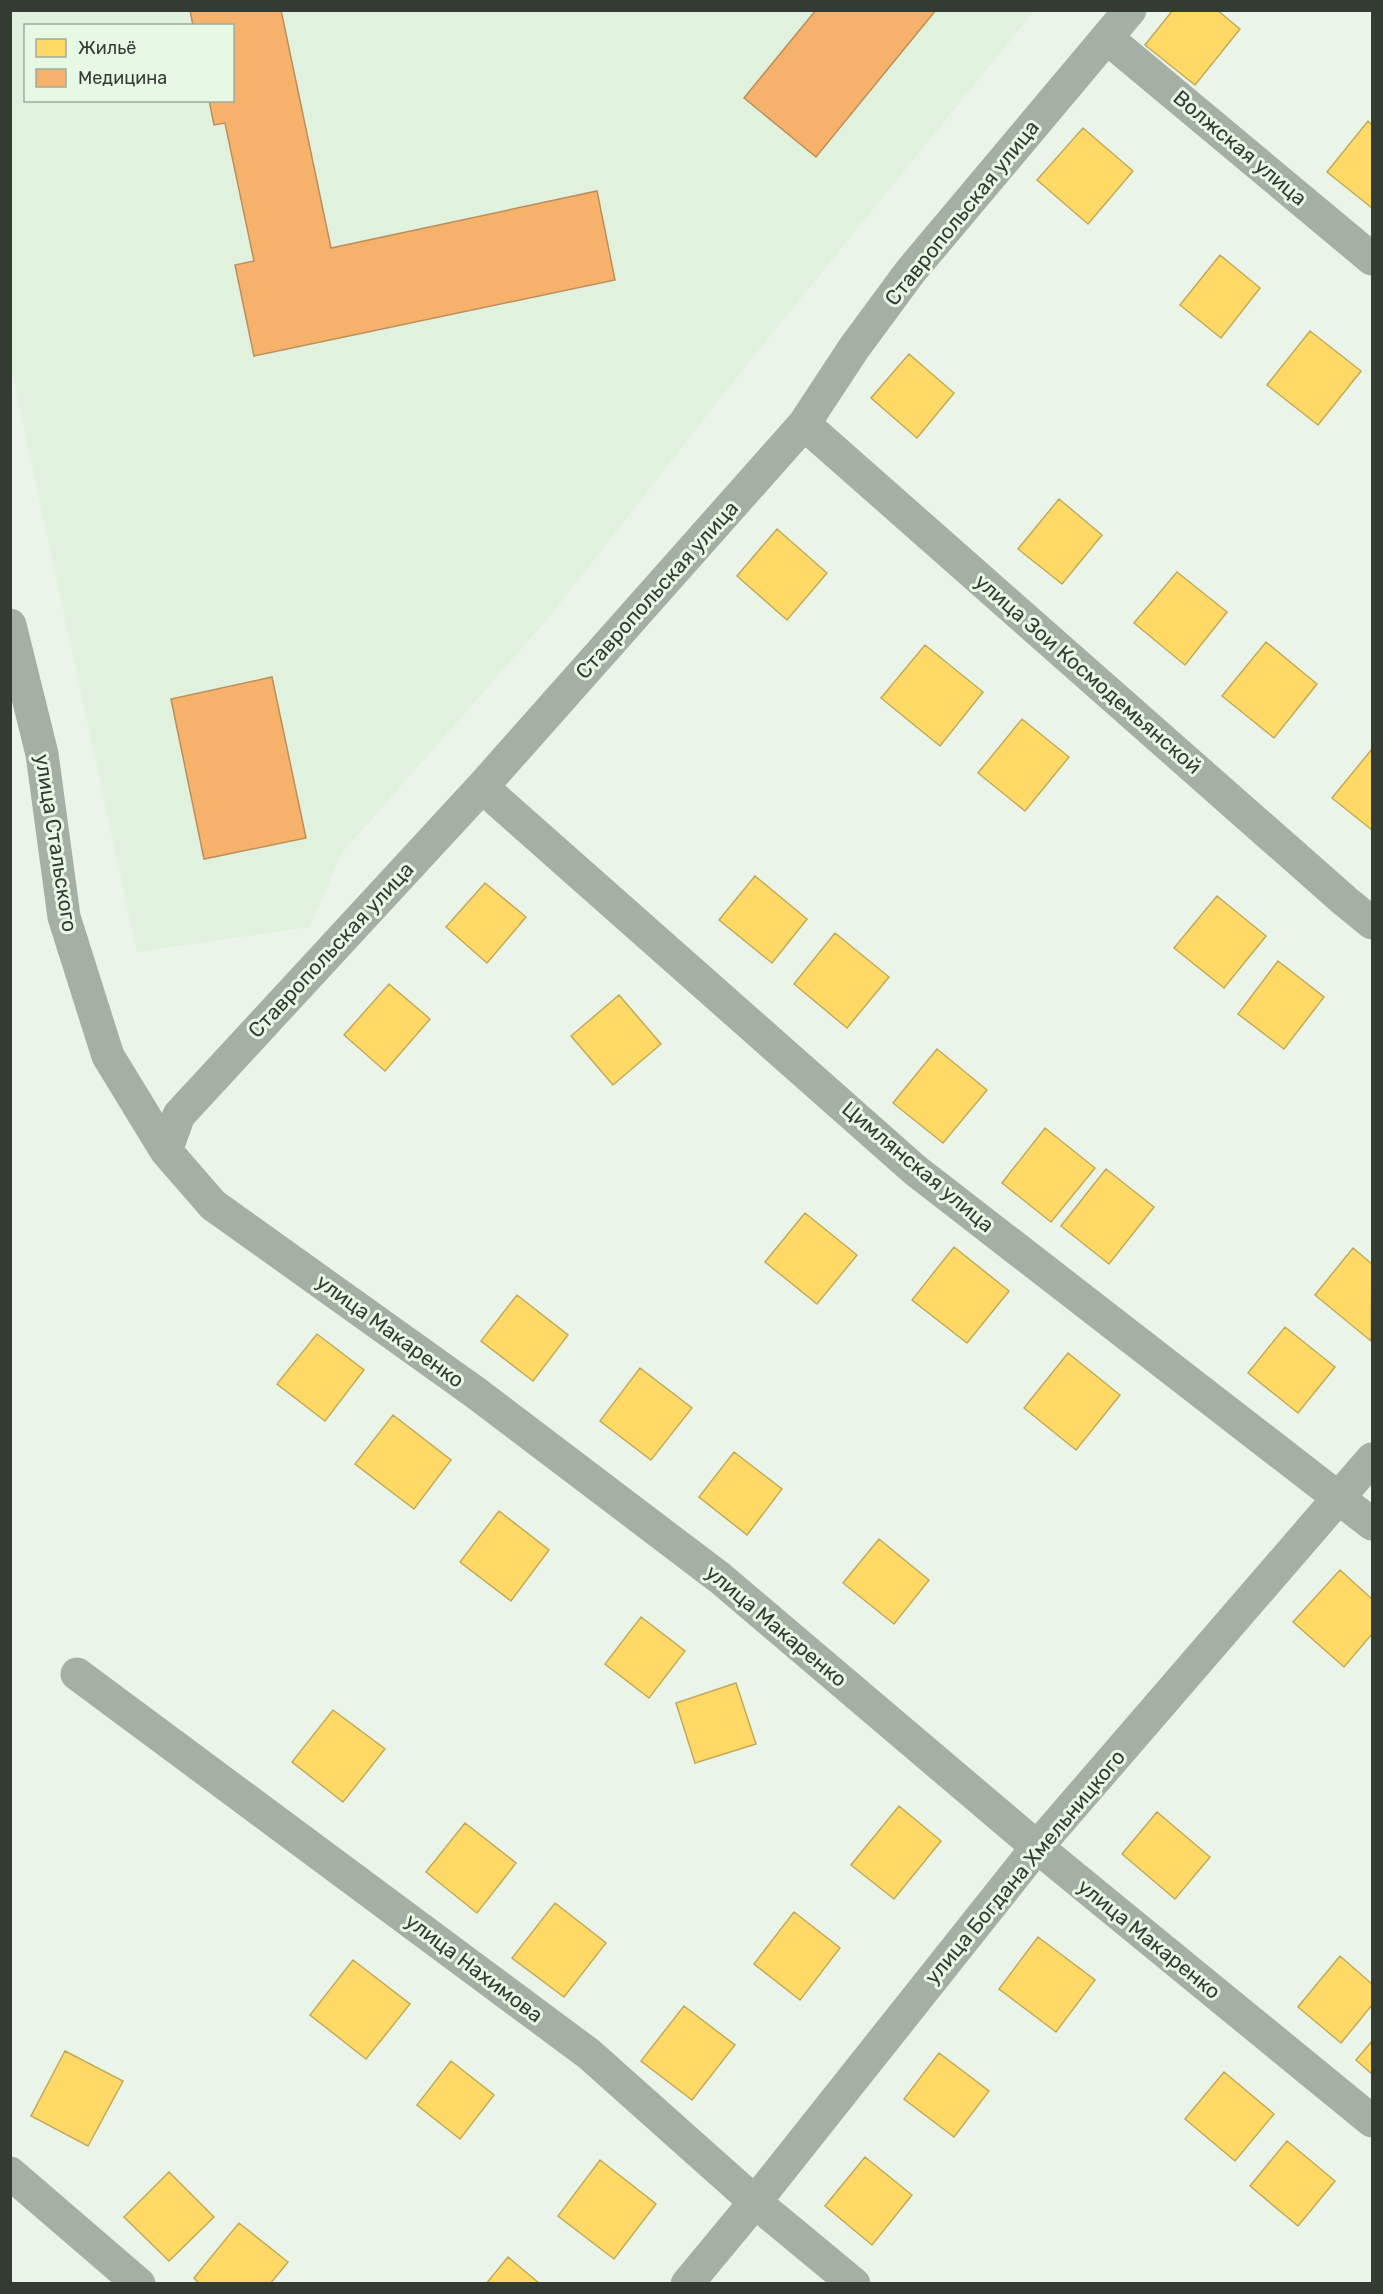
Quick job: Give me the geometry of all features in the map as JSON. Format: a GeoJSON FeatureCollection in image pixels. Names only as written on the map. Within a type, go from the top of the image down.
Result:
{"type":"FeatureCollection","features":[{"type":"Feature","properties":{"kind":"street","name":"Ставропольская улица"},"geometry":{"type":"LineString","coordinates":[[166,1151],[179,1115],[482,787],[804,424],[854,348],[910,272],[1130,10]]}},
{"type":"Feature","properties":{"kind":"street","name":"Волжская улица"},"geometry":{"type":"LineString","coordinates":[[1107,38],[1372,259]]}},
{"type":"Feature","properties":{"kind":"street","name":"улица Зои Космодемьянской"},"geometry":{"type":"LineString","coordinates":[[804,424],[1372,923]]}},
{"type":"Feature","properties":{"kind":"street","name":"улица Стальского"},"geometry":{"type":"LineString","coordinates":[[10,625],[42,754],[64,917],[108,1056],[166,1151]]}},
{"type":"Feature","properties":{"kind":"street","name":"Цимлянская улица"},"geometry":{"type":"LineString","coordinates":[[482,787],[915,1170],[1372,1524]]}},
{"type":"Feature","properties":{"kind":"street","name":"улица Макаренко"},"geometry":{"type":"LineString","coordinates":[[166,1151],[213,1205],[476,1393],[720,1578],[1036,1847],[1372,2121]]}},
{"type":"Feature","properties":{"kind":"street","name":"улица Богдана Хмельницкого"},"geometry":{"type":"LineString","coordinates":[[687,2283],[755,2202],[1036,1847],[1372,1459]]}},
{"type":"Feature","properties":{"kind":"street","name":"улица Нахимова"},"geometry":{"type":"LineString","coordinates":[[77,1674],[589,2054],[755,2202],[854,2283]]}},
{"type":"Feature","properties":{"kind":"street"},"geometry":{"type":"LineString","coordinates":[[10,2173],[139,2283]]}},
{"type":"Feature","properties":{"kind":"shaded area"},"geometry":{"type":"Polygon","coordinates":[[[10,11],[1034,11],[740,373],[550,616],[341,854],[310,927],[137,952],[11,367],[10,11]]]}},
{"type":"Feature","properties":{"kind":"building: Жильё"},"geometry":{"type":"Polygon","coordinates":[[[1173,10],[1217,10],[1240,29],[1195,85],[1145,45],[1173,10]]]}},
{"type":"Feature","properties":{"kind":"building: Жильё"},"geometry":{"type":"Polygon","coordinates":[[[1368,121],[1372,125],[1372,208],[1327,172],[1368,121]]]}},
{"type":"Feature","properties":{"kind":"building: Жильё"},"geometry":{"type":"Polygon","coordinates":[[[1083,128],[1133,171],[1088,224],[1037,180],[1083,128]]]}},
{"type":"Feature","properties":{"kind":"building: Жильё"},"geometry":{"type":"Polygon","coordinates":[[[1220,255],[1260,288],[1221,338],[1180,305],[1220,255]]]}},
{"type":"Feature","properties":{"kind":"building: Жильё"},"geometry":{"type":"Polygon","coordinates":[[[1310,331],[1361,371],[1318,425],[1267,385],[1310,331]]]}},
{"type":"Feature","properties":{"kind":"building: Жильё"},"geometry":{"type":"Polygon","coordinates":[[[909,354],[954,393],[917,438],[871,398],[909,354]]]}},
{"type":"Feature","properties":{"kind":"building: Жильё"},"geometry":{"type":"Polygon","coordinates":[[[1059,499],[1102,535],[1062,584],[1018,549],[1059,499]]]}},
{"type":"Feature","properties":{"kind":"building: Жильё"},"geometry":{"type":"Polygon","coordinates":[[[777,529],[827,573],[787,620],[737,576],[777,529]]]}},
{"type":"Feature","properties":{"kind":"building: Жильё"},"geometry":{"type":"Polygon","coordinates":[[[1177,572],[1227,612],[1185,665],[1134,623],[1177,572]]]}},
{"type":"Feature","properties":{"kind":"building: Жильё"},"geometry":{"type":"Polygon","coordinates":[[[1266,642],[1317,684],[1274,738],[1222,696],[1266,642]]]}},
{"type":"Feature","properties":{"kind":"building: Жильё"},"geometry":{"type":"Polygon","coordinates":[[[925,645],[983,692],[940,746],[881,698],[925,645]]]}},
{"type":"Feature","properties":{"kind":"building: Жильё"},"geometry":{"type":"Polygon","coordinates":[[[1022,719],[1069,757],[1025,811],[978,773],[1022,719]]]}},
{"type":"Feature","properties":{"kind":"building: Жильё"},"geometry":{"type":"Polygon","coordinates":[[[1372,749],[1372,830],[1332,798],[1372,749]]]}},
{"type":"Feature","properties":{"kind":"building: Жильё"},"geometry":{"type":"Polygon","coordinates":[[[755,876],[807,919],[772,963],[719,920],[755,876]]]}},
{"type":"Feature","properties":{"kind":"building: Жильё"},"geometry":{"type":"Polygon","coordinates":[[[485,883],[526,917],[487,963],[446,927],[485,883]]]}},
{"type":"Feature","properties":{"kind":"building: Жильё"},"geometry":{"type":"Polygon","coordinates":[[[1217,896],[1266,936],[1224,988],[1174,948],[1217,896]]]}},
{"type":"Feature","properties":{"kind":"building: Жильё"},"geometry":{"type":"Polygon","coordinates":[[[835,933],[889,977],[847,1028],[794,984],[835,933]]]}},
{"type":"Feature","properties":{"kind":"building: Жильё"},"geometry":{"type":"Polygon","coordinates":[[[1278,961],[1324,997],[1284,1049],[1238,1014],[1278,961]]]}},
{"type":"Feature","properties":{"kind":"building: Жильё"},"geometry":{"type":"Polygon","coordinates":[[[389,984],[430,1019],[385,1071],[344,1035],[389,984]]]}},
{"type":"Feature","properties":{"kind":"building: Жильё"},"geometry":{"type":"Polygon","coordinates":[[[619,995],[661,1044],[613,1085],[571,1036],[619,995]]]}},
{"type":"Feature","properties":{"kind":"building: Жильё"},"geometry":{"type":"Polygon","coordinates":[[[937,1049],[987,1090],[943,1143],[893,1103],[937,1049]]]}},
{"type":"Feature","properties":{"kind":"building: Жильё"},"geometry":{"type":"Polygon","coordinates":[[[1045,1128],[1095,1168],[1051,1222],[1002,1183],[1045,1128]]]}},
{"type":"Feature","properties":{"kind":"building: Жильё"},"geometry":{"type":"Polygon","coordinates":[[[1106,1169],[1154,1207],[1109,1264],[1061,1226],[1106,1169]]]}},
{"type":"Feature","properties":{"kind":"building: Жильё"},"geometry":{"type":"Polygon","coordinates":[[[805,1213],[857,1255],[817,1304],[765,1262],[805,1213]]]}},
{"type":"Feature","properties":{"kind":"building: Жильё"},"geometry":{"type":"Polygon","coordinates":[[[954,1247],[1009,1291],[967,1343],[912,1300],[954,1247]]]}},
{"type":"Feature","properties":{"kind":"building: Жильё"},"geometry":{"type":"Polygon","coordinates":[[[1353,1248],[1372,1264],[1371,1341],[1315,1295],[1353,1248]]]}},
{"type":"Feature","properties":{"kind":"building: Жильё"},"geometry":{"type":"Polygon","coordinates":[[[517,1295],[568,1335],[533,1381],[481,1341],[517,1295]]]}},
{"type":"Feature","properties":{"kind":"building: Жильё"},"geometry":{"type":"Polygon","coordinates":[[[1285,1327],[1335,1367],[1298,1413],[1248,1373],[1285,1327]]]}},
{"type":"Feature","properties":{"kind":"building: Жильё"},"geometry":{"type":"Polygon","coordinates":[[[317,1334],[364,1370],[325,1421],[277,1384],[317,1334]]]}},
{"type":"Feature","properties":{"kind":"building: Жильё"},"geometry":{"type":"Polygon","coordinates":[[[1068,1353],[1120,1395],[1076,1450],[1024,1408],[1068,1353]]]}},
{"type":"Feature","properties":{"kind":"building: Жильё"},"geometry":{"type":"Polygon","coordinates":[[[640,1368],[692,1408],[651,1460],[600,1421],[640,1368]]]}},
{"type":"Feature","properties":{"kind":"building: Жильё"},"geometry":{"type":"Polygon","coordinates":[[[393,1415],[451,1460],[414,1509],[355,1464],[393,1415]]]}},
{"type":"Feature","properties":{"kind":"building: Жильё"},"geometry":{"type":"Polygon","coordinates":[[[734,1452],[782,1489],[747,1535],[699,1497],[734,1452]]]}},
{"type":"Feature","properties":{"kind":"building: Жильё"},"geometry":{"type":"Polygon","coordinates":[[[499,1511],[549,1550],[511,1601],[460,1562],[499,1511]]]}},
{"type":"Feature","properties":{"kind":"building: Жильё"},"geometry":{"type":"Polygon","coordinates":[[[879,1539],[929,1580],[894,1624],[843,1583],[879,1539]]]}},
{"type":"Feature","properties":{"kind":"building: Жильё"},"geometry":{"type":"Polygon","coordinates":[[[1340,1570],[1372,1599],[1372,1634],[1344,1667],[1293,1622],[1340,1570]]]}},
{"type":"Feature","properties":{"kind":"building: Жильё"},"geometry":{"type":"Polygon","coordinates":[[[641,1617],[685,1651],[649,1698],[605,1664],[641,1617]]]}},
{"type":"Feature","properties":{"kind":"building: Жильё"},"geometry":{"type":"Polygon","coordinates":[[[736,1683],[756,1744],[695,1763],[676,1703],[736,1683]]]}},
{"type":"Feature","properties":{"kind":"building: Жильё"},"geometry":{"type":"Polygon","coordinates":[[[333,1710],[385,1749],[343,1802],[292,1762],[333,1710]]]}},
{"type":"Feature","properties":{"kind":"building: Жильё"},"geometry":{"type":"Polygon","coordinates":[[[899,1806],[941,1841],[894,1899],[851,1865],[899,1806]]]}},
{"type":"Feature","properties":{"kind":"building: Жильё"},"geometry":{"type":"Polygon","coordinates":[[[1157,1812],[1210,1857],[1175,1899],[1122,1854],[1157,1812]]]}},
{"type":"Feature","properties":{"kind":"building: Жильё"},"geometry":{"type":"Polygon","coordinates":[[[465,1823],[516,1863],[477,1913],[426,1872],[465,1823]]]}},
{"type":"Feature","properties":{"kind":"building: Жильё"},"geometry":{"type":"Polygon","coordinates":[[[555,1903],[606,1943],[564,1997],[512,1958],[555,1903]]]}},
{"type":"Feature","properties":{"kind":"building: Жильё"},"geometry":{"type":"Polygon","coordinates":[[[794,1912],[840,1948],[800,2000],[754,1964],[794,1912]]]}},
{"type":"Feature","properties":{"kind":"building: Жильё"},"geometry":{"type":"Polygon","coordinates":[[[1038,1937],[1095,1980],[1056,2032],[999,1989],[1038,1937]]]}},
{"type":"Feature","properties":{"kind":"building: Жильё"},"geometry":{"type":"Polygon","coordinates":[[[1340,1956],[1372,1984],[1372,2005],[1341,2043],[1298,2007],[1340,1956]]]}},
{"type":"Feature","properties":{"kind":"building: Жильё"},"geometry":{"type":"Polygon","coordinates":[[[353,1960],[410,2004],[366,2059],[310,2015],[353,1960]]]}},
{"type":"Feature","properties":{"kind":"building: Жильё"},"geometry":{"type":"Polygon","coordinates":[[[684,2006],[735,2045],[692,2100],[641,2061],[684,2006]]]}},
{"type":"Feature","properties":{"kind":"building: Жильё"},"geometry":{"type":"Polygon","coordinates":[[[1372,2041],[1372,2074],[1356,2060],[1372,2041]]]}},
{"type":"Feature","properties":{"kind":"building: Жильё"},"geometry":{"type":"Polygon","coordinates":[[[65,2051],[123,2081],[88,2146],[31,2116],[65,2051]]]}},
{"type":"Feature","properties":{"kind":"building: Жильё"},"geometry":{"type":"Polygon","coordinates":[[[939,2053],[989,2091],[954,2137],[904,2099],[939,2053]]]}},
{"type":"Feature","properties":{"kind":"building: Жильё"},"geometry":{"type":"Polygon","coordinates":[[[451,2061],[494,2095],[460,2139],[417,2105],[451,2061]]]}},
{"type":"Feature","properties":{"kind":"building: Жильё"},"geometry":{"type":"Polygon","coordinates":[[[1224,2072],[1274,2114],[1235,2161],[1185,2119],[1224,2072]]]}},
{"type":"Feature","properties":{"kind":"building: Жильё"},"geometry":{"type":"Polygon","coordinates":[[[1287,2141],[1335,2181],[1298,2226],[1250,2186],[1287,2141]]]}},
{"type":"Feature","properties":{"kind":"building: Жильё"},"geometry":{"type":"Polygon","coordinates":[[[865,2157],[912,2195],[872,2245],[825,2206],[865,2157]]]}},
{"type":"Feature","properties":{"kind":"building: Жильё"},"geometry":{"type":"Polygon","coordinates":[[[600,2160],[656,2204],[614,2259],[558,2216],[600,2160]]]}},
{"type":"Feature","properties":{"kind":"building: Жильё"},"geometry":{"type":"Polygon","coordinates":[[[169,2172],[214,2217],[169,2261],[124,2217],[169,2172]]]}},
{"type":"Feature","properties":{"kind":"building: Жильё"},"geometry":{"type":"Polygon","coordinates":[[[239,2223],[288,2262],[270,2284],[200,2284],[194,2278],[239,2223]]]}},
{"type":"Feature","properties":{"kind":"building: Жильё"},"geometry":{"type":"Polygon","coordinates":[[[508,2257],[540,2284],[486,2284],[508,2257]]]}},
{"type":"Feature","properties":{"kind":"building: Медицина"},"geometry":{"type":"Polygon","coordinates":[[[190,10],[281,10],[331,248],[597,191],[615,280],[254,356],[235,265],[254,261],[225,123],[214,125],[209,102],[234,102],[234,24],[193,24],[190,10]]]}},
{"type":"Feature","properties":{"kind":"building: Медицина"},"geometry":{"type":"Polygon","coordinates":[[[816,10],[936,10],[816,157],[744,98],[816,10]]]}},
{"type":"Feature","properties":{"kind":"building: Медицина"},"geometry":{"type":"Polygon","coordinates":[[[272,677],[306,838],[204,859],[171,699],[272,677]]]}}]}
